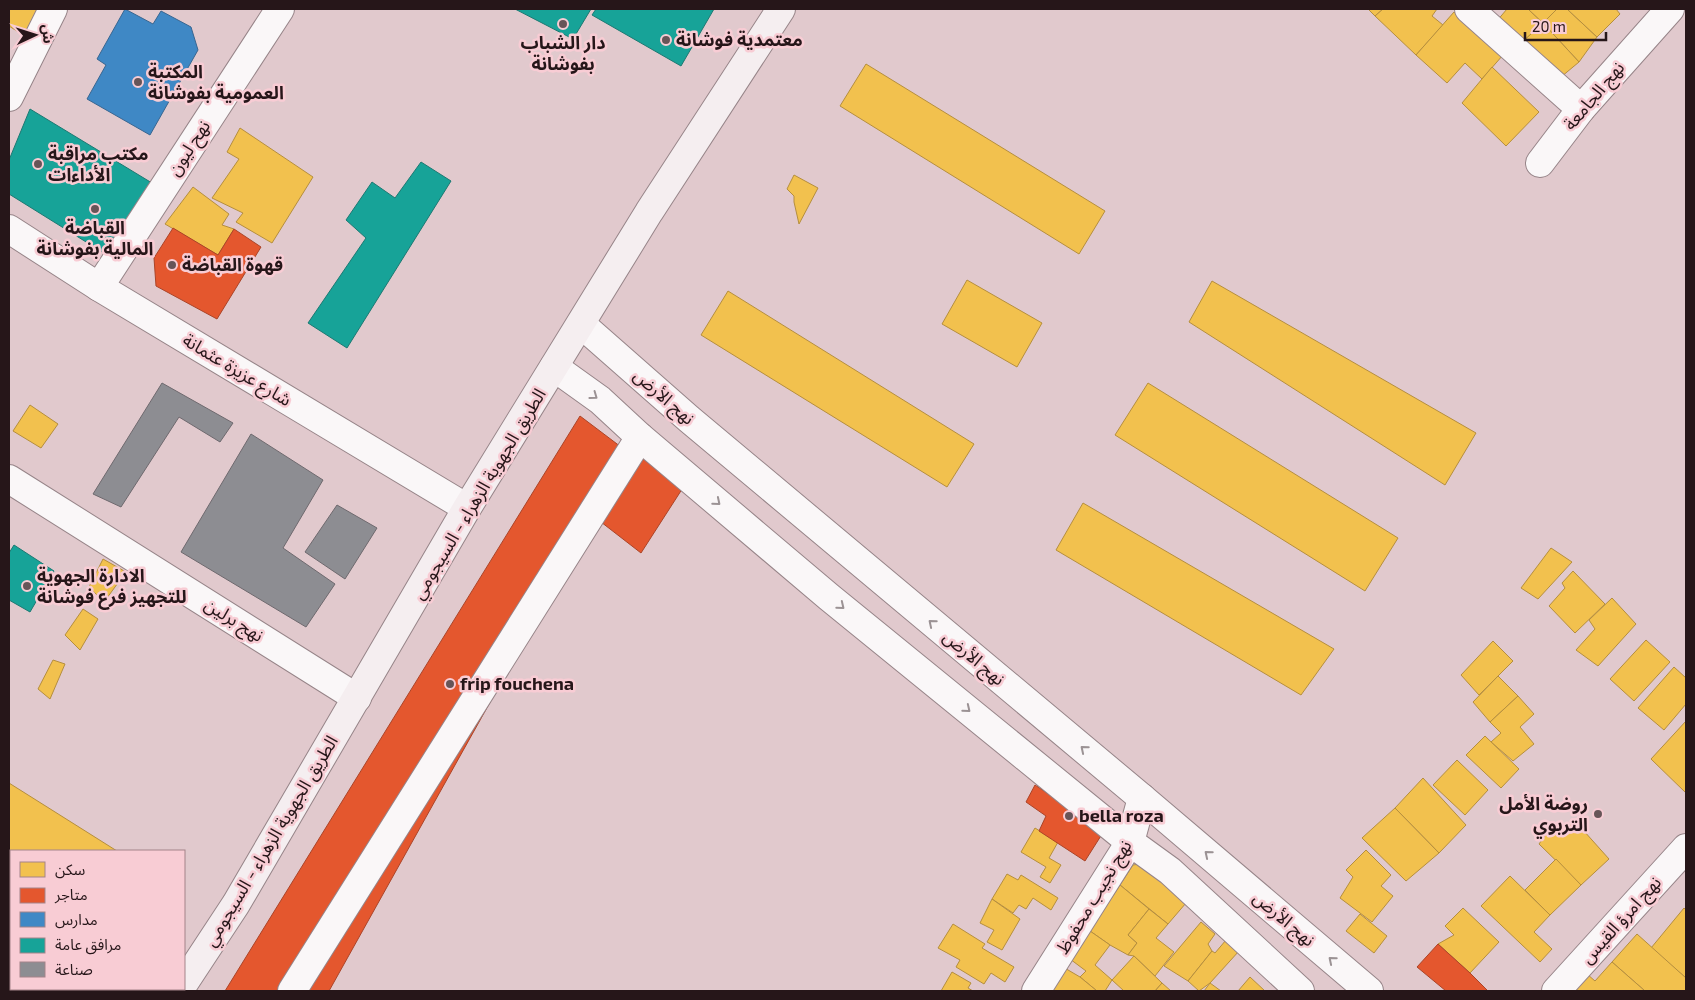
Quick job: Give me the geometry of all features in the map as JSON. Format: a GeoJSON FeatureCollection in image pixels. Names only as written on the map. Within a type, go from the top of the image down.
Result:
{"type":"FeatureCollection","features":[{"type":"Feature","properties":{"kind":"main road","name":"الطريق الجهوية الزهراء - السيجومي"},"geometry":{"type":"LineString","coordinates":[[185,981],[236,904],[467,508],[649,212],[781,9]]}},
{"type":"Feature","properties":{"kind":"street"},"geometry":{"type":"LineString","coordinates":[[9,98],[53,9]]}},
{"type":"Feature","properties":{"kind":"street","name":"نهح ليون"},"geometry":{"type":"LineString","coordinates":[[99,287],[280,9]]}},
{"type":"Feature","properties":{"kind":"street","name":"نهج الجامعة"},"geometry":{"type":"LineString","coordinates":[[1540,163],[1581,109],[1670,9]]}},
{"type":"Feature","properties":{"kind":"street"},"geometry":{"type":"LineString","coordinates":[[1484,14],[1581,109]]}},
{"type":"Feature","properties":{"kind":"street","name":"شارع عزيزة عثمانة"},"geometry":{"type":"LineString","coordinates":[[9,229],[99,287],[467,508]]}},
{"type":"Feature","properties":{"kind":"street","name":"نهج الأرض"},"geometry":{"type":"LineString","coordinates":[[581,324],[689,419],[1142,798],[1369,991]]}},
{"type":"Feature","properties":{"kind":"street"},"geometry":{"type":"LineString","coordinates":[[554,367],[600,400],[640,437],[829,597],[1130,842],[1170,871],[1300,991]]}},
{"type":"Feature","properties":{"kind":"street"},"geometry":{"type":"LineString","coordinates":[[292,991],[640,437]]}},
{"type":"Feature","properties":{"kind":"street","name":"نهج برلين"},"geometry":{"type":"LineString","coordinates":[[9,479],[357,698]]}},
{"type":"Feature","properties":{"kind":"street","name":"نهج نجيب محفوظ"},"geometry":{"type":"LineString","coordinates":[[1036,991],[1130,842],[1142,798]]}},
{"type":"Feature","properties":{"kind":"street","name":"نهج امرؤ القيس"},"geometry":{"type":"LineString","coordinates":[[1556,991],[1686,848]]}},
{"type":"Feature","properties":{"kind":"building: سكن"},"geometry":{"type":"Polygon","coordinates":[[[9,9],[40,9],[23,35],[9,26],[9,9]]]}},
{"type":"Feature","properties":{"kind":"building: سكن"},"geometry":{"type":"Polygon","coordinates":[[[1368,9],[1383,9],[1375,16],[1368,9]]]}},
{"type":"Feature","properties":{"kind":"building: سكن"},"geometry":{"type":"Polygon","coordinates":[[[1383,9],[1437,9],[1432,16],[1443,25],[1416,55],[1375,16],[1383,9]]]}},
{"type":"Feature","properties":{"kind":"building: سكن"},"geometry":{"type":"Polygon","coordinates":[[[1507,9],[1528,9],[1543,23],[1519,45],[1496,22],[1507,9]]]}},
{"type":"Feature","properties":{"kind":"building: سكن"},"geometry":{"type":"Polygon","coordinates":[[[1528,9],[1557,9],[1543,23],[1528,9]]]}},
{"type":"Feature","properties":{"kind":"building: سكن"},"geometry":{"type":"Polygon","coordinates":[[[1557,9],[1567,9],[1597,37],[1579,62],[1543,23],[1557,9]]]}},
{"type":"Feature","properties":{"kind":"building: سكن"},"geometry":{"type":"Polygon","coordinates":[[[1567,9],[1616,9],[1620,14],[1597,37],[1567,9]]]}},
{"type":"Feature","properties":{"kind":"building: سكن"},"geometry":{"type":"Polygon","coordinates":[[[1454,12],[1503,55],[1482,79],[1465,63],[1447,83],[1416,55],[1454,12]]]}},
{"type":"Feature","properties":{"kind":"building: سكن"},"geometry":{"type":"Polygon","coordinates":[[[1543,23],[1579,62],[1561,77],[1519,45],[1543,23]]]}},
{"type":"Feature","properties":{"kind":"building: سكن"},"geometry":{"type":"Polygon","coordinates":[[[866,64],[1105,211],[1079,254],[840,106],[866,64]]]}},
{"type":"Feature","properties":{"kind":"building: سكن"},"geometry":{"type":"Polygon","coordinates":[[[1492,67],[1539,112],[1506,146],[1462,103],[1492,67]]]}},
{"type":"Feature","properties":{"kind":"building: سكن"},"geometry":{"type":"Polygon","coordinates":[[[240,128],[313,177],[272,243],[236,222],[243,213],[212,198],[239,159],[227,152],[240,128]]]}},
{"type":"Feature","properties":{"kind":"building: سكن"},"geometry":{"type":"Polygon","coordinates":[[[794,175],[818,188],[799,224],[794,196],[787,189],[794,175]]]}},
{"type":"Feature","properties":{"kind":"building: سكن"},"geometry":{"type":"Polygon","coordinates":[[[193,187],[229,214],[222,225],[234,229],[218,255],[165,224],[193,187]]]}},
{"type":"Feature","properties":{"kind":"building: سكن"},"geometry":{"type":"Polygon","coordinates":[[[967,280],[1042,323],[1017,367],[942,324],[967,280]]]}},
{"type":"Feature","properties":{"kind":"building: سكن"},"geometry":{"type":"Polygon","coordinates":[[[1212,281],[1476,433],[1445,485],[1189,322],[1212,281]]]}},
{"type":"Feature","properties":{"kind":"building: سكن"},"geometry":{"type":"Polygon","coordinates":[[[728,291],[974,444],[947,487],[701,335],[728,291]]]}},
{"type":"Feature","properties":{"kind":"building: سكن"},"geometry":{"type":"Polygon","coordinates":[[[1148,383],[1398,538],[1365,591],[1115,435],[1148,383]]]}},
{"type":"Feature","properties":{"kind":"building: سكن"},"geometry":{"type":"Polygon","coordinates":[[[30,405],[58,424],[41,448],[13,431],[30,405]]]}},
{"type":"Feature","properties":{"kind":"building: سكن"},"geometry":{"type":"Polygon","coordinates":[[[1083,503],[1334,649],[1301,695],[1056,550],[1083,503]]]}},
{"type":"Feature","properties":{"kind":"building: سكن"},"geometry":{"type":"Polygon","coordinates":[[[1551,548],[1572,562],[1538,599],[1521,588],[1551,548]]]}},
{"type":"Feature","properties":{"kind":"building: سكن"},"geometry":{"type":"Polygon","coordinates":[[[103,559],[126,572],[104,602],[89,587],[103,559]]]}},
{"type":"Feature","properties":{"kind":"building: سكن"},"geometry":{"type":"Polygon","coordinates":[[[1573,571],[1605,604],[1575,633],[1549,606],[1565,588],[1562,583],[1573,571]]]}},
{"type":"Feature","properties":{"kind":"building: سكن"},"geometry":{"type":"Polygon","coordinates":[[[1612,598],[1636,624],[1598,666],[1576,650],[1595,629],[1589,620],[1612,598]]]}},
{"type":"Feature","properties":{"kind":"building: سكن"},"geometry":{"type":"Polygon","coordinates":[[[83,609],[98,619],[80,650],[65,635],[83,609]]]}},
{"type":"Feature","properties":{"kind":"building: سكن"},"geometry":{"type":"Polygon","coordinates":[[[1646,640],[1670,662],[1634,701],[1610,679],[1646,640]]]}},
{"type":"Feature","properties":{"kind":"building: سكن"},"geometry":{"type":"Polygon","coordinates":[[[1493,641],[1513,661],[1479,695],[1461,675],[1493,641]]]}},
{"type":"Feature","properties":{"kind":"building: سكن"},"geometry":{"type":"Polygon","coordinates":[[[53,660],[65,664],[50,699],[38,689],[53,660]]]}},
{"type":"Feature","properties":{"kind":"building: سكن"},"geometry":{"type":"Polygon","coordinates":[[[1674,667],[1686,678],[1686,704],[1664,730],[1638,708],[1674,667]]]}},
{"type":"Feature","properties":{"kind":"building: سكن"},"geometry":{"type":"Polygon","coordinates":[[[1498,676],[1518,696],[1490,722],[1473,702],[1498,676]]]}},
{"type":"Feature","properties":{"kind":"building: سكن"},"geometry":{"type":"Polygon","coordinates":[[[1518,696],[1534,714],[1520,727],[1534,744],[1513,761],[1491,742],[1501,733],[1490,722],[1518,696]]]}},
{"type":"Feature","properties":{"kind":"building: سكن"},"geometry":{"type":"Polygon","coordinates":[[[1686,721],[1686,793],[1651,759],[1686,721]]]}},
{"type":"Feature","properties":{"kind":"building: سكن"},"geometry":{"type":"Polygon","coordinates":[[[1485,736],[1519,769],[1501,788],[1466,755],[1485,736]]]}},
{"type":"Feature","properties":{"kind":"building: سكن"},"geometry":{"type":"Polygon","coordinates":[[[1457,760],[1488,790],[1465,815],[1433,785],[1457,760]]]}},
{"type":"Feature","properties":{"kind":"building: سكن"},"geometry":{"type":"Polygon","coordinates":[[[1423,778],[1466,825],[1439,853],[1395,808],[1423,778]]]}},
{"type":"Feature","properties":{"kind":"building: سكن"},"geometry":{"type":"Polygon","coordinates":[[[9,783],[115,850],[10,850],[9,967],[9,783]]]}},
{"type":"Feature","properties":{"kind":"building: سكن"},"geometry":{"type":"Polygon","coordinates":[[[1395,808],[1439,853],[1406,881],[1362,838],[1395,808]]]}},
{"type":"Feature","properties":{"kind":"building: سكن"},"geometry":{"type":"Polygon","coordinates":[[[1575,821],[1609,859],[1581,885],[1539,844],[1552,826],[1563,832],[1575,821]]]}},
{"type":"Feature","properties":{"kind":"building: سكن"},"geometry":{"type":"Polygon","coordinates":[[[1035,828],[1058,842],[1049,858],[1061,865],[1050,883],[1040,877],[1046,867],[1021,852],[1035,828]]]}},
{"type":"Feature","properties":{"kind":"building: سكن"},"geometry":{"type":"Polygon","coordinates":[[[1366,850],[1391,875],[1381,886],[1393,896],[1372,922],[1340,898],[1353,877],[1346,870],[1366,850]]]}},
{"type":"Feature","properties":{"kind":"building: سكن"},"geometry":{"type":"Polygon","coordinates":[[[1556,859],[1581,885],[1550,915],[1525,890],[1556,859]]]}},
{"type":"Feature","properties":{"kind":"building: سكن"},"geometry":{"type":"Polygon","coordinates":[[[1140,864],[1186,903],[1168,924],[1120,885],[1133,865],[1140,864]]]}},
{"type":"Feature","properties":{"kind":"building: سكن"},"geometry":{"type":"Polygon","coordinates":[[[1007,874],[1018,880],[1021,875],[1058,898],[1051,910],[1033,898],[1026,909],[1019,905],[1013,913],[992,899],[1007,874]]]}},
{"type":"Feature","properties":{"kind":"building: سكن"},"geometry":{"type":"Polygon","coordinates":[[[1510,876],[1550,915],[1534,932],[1552,949],[1540,962],[1481,906],[1510,876]]]}},
{"type":"Feature","properties":{"kind":"building: سكن"},"geometry":{"type":"Polygon","coordinates":[[[1120,885],[1149,909],[1128,935],[1137,943],[1128,955],[1090,931],[1120,885]]]}},
{"type":"Feature","properties":{"kind":"building: سكن"},"geometry":{"type":"Polygon","coordinates":[[[992,899],[1020,919],[1002,950],[987,942],[994,930],[980,923],[992,899]]]}},
{"type":"Feature","properties":{"kind":"building: سكن"},"geometry":{"type":"Polygon","coordinates":[[[1463,908],[1499,942],[1470,973],[1438,944],[1454,935],[1445,926],[1463,908]]]}},
{"type":"Feature","properties":{"kind":"building: سكن"},"geometry":{"type":"Polygon","coordinates":[[[1684,908],[1686,910],[1686,978],[1651,948],[1684,908]]]}},
{"type":"Feature","properties":{"kind":"building: سكن"},"geometry":{"type":"Polygon","coordinates":[[[1149,909],[1168,924],[1156,938],[1174,952],[1155,976],[1134,956],[1128,955],[1137,943],[1128,935],[1149,909]]]}},
{"type":"Feature","properties":{"kind":"building: سكن"},"geometry":{"type":"Polygon","coordinates":[[[1360,914],[1387,936],[1374,953],[1346,931],[1360,914]]]}},
{"type":"Feature","properties":{"kind":"building: سكن"},"geometry":{"type":"Polygon","coordinates":[[[1201,922],[1215,934],[1208,944],[1212,951],[1188,981],[1164,966],[1201,922]]]}},
{"type":"Feature","properties":{"kind":"building: سكن"},"geometry":{"type":"Polygon","coordinates":[[[953,924],[985,944],[982,948],[1014,967],[1005,982],[991,973],[984,984],[956,967],[960,960],[938,948],[953,924]]]}},
{"type":"Feature","properties":{"kind":"building: سكن"},"geometry":{"type":"Polygon","coordinates":[[[1090,931],[1110,945],[1095,965],[1112,980],[1105,991],[1097,991],[1080,977],[1086,971],[1070,959],[1090,931]]]}},
{"type":"Feature","properties":{"kind":"building: سكن"},"geometry":{"type":"Polygon","coordinates":[[[1637,934],[1686,978],[1686,991],[1645,991],[1612,962],[1637,934]]]}},
{"type":"Feature","properties":{"kind":"building: سكن"},"geometry":{"type":"Polygon","coordinates":[[[1226,940],[1239,951],[1210,983],[1199,991],[1188,981],[1212,951],[1215,953],[1226,940]]]}},
{"type":"Feature","properties":{"kind":"building: سكن"},"geometry":{"type":"Polygon","coordinates":[[[1134,956],[1162,983],[1155,991],[1124,991],[1112,980],[1134,956]]]}},
{"type":"Feature","properties":{"kind":"building: سكن"},"geometry":{"type":"Polygon","coordinates":[[[1612,962],[1645,991],[1574,991],[1587,974],[1595,981],[1612,962]]]}},
{"type":"Feature","properties":{"kind":"building: سكن"},"geometry":{"type":"Polygon","coordinates":[[[1063,967],[1080,977],[1097,991],[1054,991],[1050,989],[1063,967]]]}},
{"type":"Feature","properties":{"kind":"building: سكن"},"geometry":{"type":"Polygon","coordinates":[[[952,972],[971,983],[968,988],[973,991],[941,991],[952,972]]]}},
{"type":"Feature","properties":{"kind":"building: سكن"},"geometry":{"type":"Polygon","coordinates":[[[1250,977],[1265,991],[1238,991],[1250,977]]]}},
{"type":"Feature","properties":{"kind":"building: سكن"},"geometry":{"type":"Polygon","coordinates":[[[1162,983],[1171,991],[1155,991],[1162,983]]]}},
{"type":"Feature","properties":{"kind":"building: سكن"},"geometry":{"type":"Polygon","coordinates":[[[1210,983],[1221,991],[1204,991],[1210,983]]]}},
{"type":"Feature","properties":{"kind":"building: سكن"},"geometry":{"type":"Polygon","coordinates":[[[45,990],[104,990],[104,991],[45,990]]]}},
{"type":"Feature","properties":{"kind":"building: متاجر"},"geometry":{"type":"Polygon","coordinates":[[[173,228],[218,255],[234,229],[261,247],[217,319],[156,286],[154,258],[173,228]]]}},
{"type":"Feature","properties":{"kind":"building: متاجر"},"geometry":{"type":"Polygon","coordinates":[[[580,416],[629,453],[329,991],[225,991],[580,416]]]}},
{"type":"Feature","properties":{"kind":"building: متاجر"},"geometry":{"type":"Polygon","coordinates":[[[647,449],[686,483],[641,553],[601,522],[647,449]]]}},
{"type":"Feature","properties":{"kind":"building: متاجر"},"geometry":{"type":"Polygon","coordinates":[[[1035,785],[1104,831],[1085,861],[1039,831],[1046,816],[1026,802],[1035,785]]]}},
{"type":"Feature","properties":{"kind":"building: متاجر"},"geometry":{"type":"Polygon","coordinates":[[[1438,944],[1488,991],[1446,991],[1417,967],[1438,944]]]}},
{"type":"Feature","properties":{"kind":"building: مدارس","name":"المكتبة العمومية بفوشانة"},"geometry":{"type":"Polygon","coordinates":[[[125,9],[153,24],[161,11],[191,27],[198,50],[150,135],[87,99],[106,65],[97,59],[125,9]]]}},
{"type":"Feature","properties":{"kind":"building: مرافق عامة","name":"دار الشباب بفوشانة"},"geometry":{"type":"Polygon","coordinates":[[[515,9],[591,9],[573,39],[515,9]]]}},
{"type":"Feature","properties":{"kind":"building: مرافق عامة","name":"معتمدية فوشانة"},"geometry":{"type":"Polygon","coordinates":[[[596,9],[714,9],[681,66],[592,15],[596,9]]]}},
{"type":"Feature","properties":{"kind":"building: مرافق عامة"},"geometry":{"type":"Polygon","coordinates":[[[30,109],[152,183],[107,255],[9,194],[9,160],[30,109]]]}},
{"type":"Feature","properties":{"kind":"building: مرافق عامة"},"geometry":{"type":"Polygon","coordinates":[[[421,162],[451,181],[347,348],[308,323],[366,238],[346,220],[372,182],[395,198],[421,162]]]}},
{"type":"Feature","properties":{"kind":"building: مرافق عامة","name":"الادارة الجهوية للتجهيز فرع فوشانة"},"geometry":{"type":"Polygon","coordinates":[[[14,545],[54,571],[30,612],[9,600],[9,553],[14,545]]]}},
{"type":"Feature","properties":{"kind":"building: صناعة"},"geometry":{"type":"Polygon","coordinates":[[[162,383],[233,423],[220,442],[179,417],[121,507],[93,494],[162,383]]]}},
{"type":"Feature","properties":{"kind":"building: صناعة"},"geometry":{"type":"Polygon","coordinates":[[[251,434],[323,480],[283,548],[335,584],[306,627],[181,552],[251,434]]]}},
{"type":"Feature","properties":{"kind":"building: صناعة"},"geometry":{"type":"Polygon","coordinates":[[[337,505],[377,528],[345,579],[305,552],[337,505]]]}},
{"type":"Feature","properties":{"kind":"place","name":"دار الشباب بفوشانة"},"geometry":{"type":"Point","coordinates":[563,24]}},
{"type":"Feature","properties":{"kind":"place","name":"معتمدية فوشانة"},"geometry":{"type":"Point","coordinates":[666,40]}},
{"type":"Feature","properties":{"kind":"place","name":"المكتبة العمومية بفوشانة"},"geometry":{"type":"Point","coordinates":[138,82]}},
{"type":"Feature","properties":{"kind":"place","name":"مكتب مراقبة الأداءات"},"geometry":{"type":"Point","coordinates":[38,164]}},
{"type":"Feature","properties":{"kind":"place","name":"القباضة المالية بفوشانة"},"geometry":{"type":"Point","coordinates":[95,209]}},
{"type":"Feature","properties":{"kind":"place","name":"قهوة القباضة"},"geometry":{"type":"Point","coordinates":[172,265]}},
{"type":"Feature","properties":{"kind":"place","name":"الادارة الجهوية للتجهيز فرع فوشانة"},"geometry":{"type":"Point","coordinates":[27,586]}},
{"type":"Feature","properties":{"kind":"place","name":"frip fouchena"},"geometry":{"type":"Point","coordinates":[450,684]}},
{"type":"Feature","properties":{"kind":"place","name":"روضة الأمل التربوي"},"geometry":{"type":"Point","coordinates":[1598,814]}},
{"type":"Feature","properties":{"kind":"place","name":"bella roza"},"geometry":{"type":"Point","coordinates":[1069,816]}}]}
